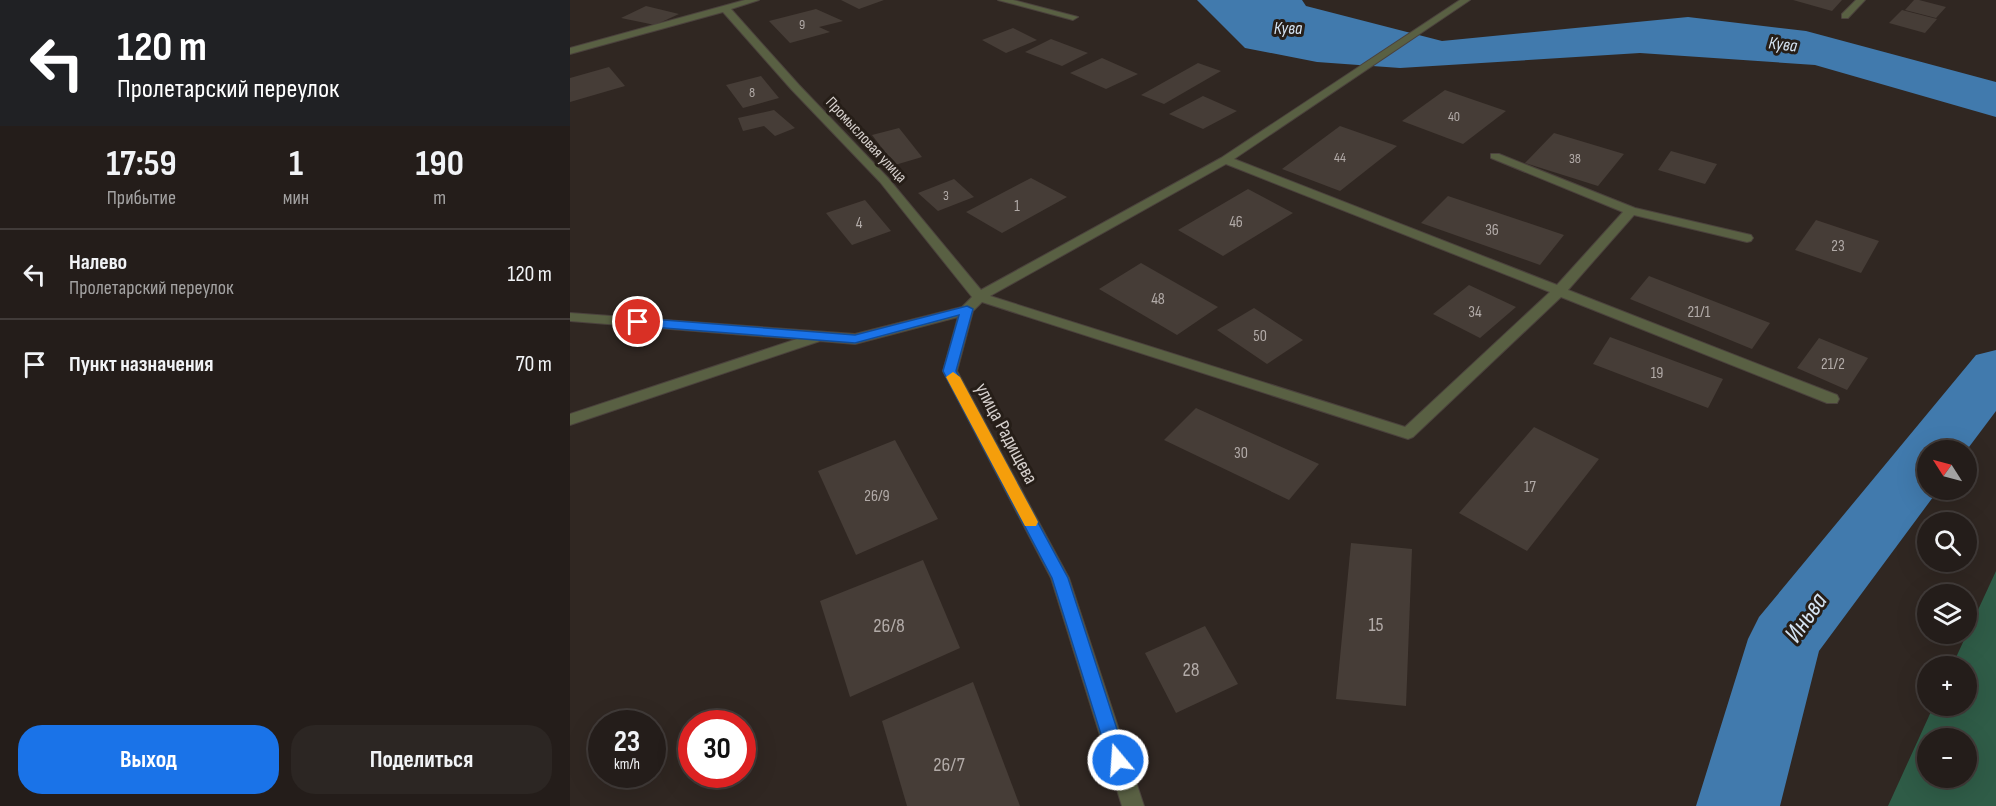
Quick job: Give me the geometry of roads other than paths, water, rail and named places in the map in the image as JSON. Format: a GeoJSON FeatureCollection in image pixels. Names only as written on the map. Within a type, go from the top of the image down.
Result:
{"type":"FeatureCollection","features":[{"type":"Feature","properties":{"kind":"street"},"geometry":{"type":"LineString","coordinates":[[570,51],[755,0]]}},
{"type":"Feature","properties":{"kind":"street"},"geometry":{"type":"LineString","coordinates":[[1002,0],[1073,17]]}},
{"type":"Feature","properties":{"kind":"street"},"geometry":{"type":"LineString","coordinates":[[570,317],[855,339],[973,303],[1226,160],[1466,0]]}},
{"type":"Feature","properties":{"kind":"street"},"geometry":{"type":"LineString","coordinates":[[1845,16],[1861,0]]}},
{"type":"Feature","properties":{"kind":"street","name":"Промысловая улица"},"geometry":{"type":"LineString","coordinates":[[725,8],[795,87],[884,180],[973,303]]}},
{"type":"Feature","properties":{"kind":"street"},"geometry":{"type":"LineString","coordinates":[[1495,156],[1631,211],[1747,238]]}},
{"type":"Feature","properties":{"kind":"street"},"geometry":{"type":"LineString","coordinates":[[1226,160],[1832,399]]}},
{"type":"Feature","properties":{"kind":"street"},"geometry":{"type":"LineString","coordinates":[[973,303],[1408,433],[1559,291],[1631,211]]}},
{"type":"Feature","properties":{"kind":"street","name":"улица Радищева"},"geometry":{"type":"LineString","coordinates":[[973,303],[950,371],[1060,578],[1133,806]]}},
{"type":"Feature","properties":{"kind":"street"},"geometry":{"type":"LineString","coordinates":[[570,420],[821,336]]}},
{"type":"Feature","properties":{"kind":"water","name":"Кува"},"geometry":{"type":"Polygon","coordinates":[[[1197,0],[1302,0],[1306,6],[1442,41],[1688,17],[1806,31],[1996,82],[1996,117],[1815,65],[1640,53],[1400,68],[1317,62],[1245,48],[1197,0]]]}},
{"type":"Feature","properties":{"kind":"waterway","name":"Иньва"},"geometry":{"type":"LineString","coordinates":[[1941,440],[1996,369]]}},
{"type":"Feature","properties":{"kind":"waterway","name":"Иньва"},"geometry":{"type":"LineString","coordinates":[[1738,806],[1785,639],[1917,471]]}}]}
